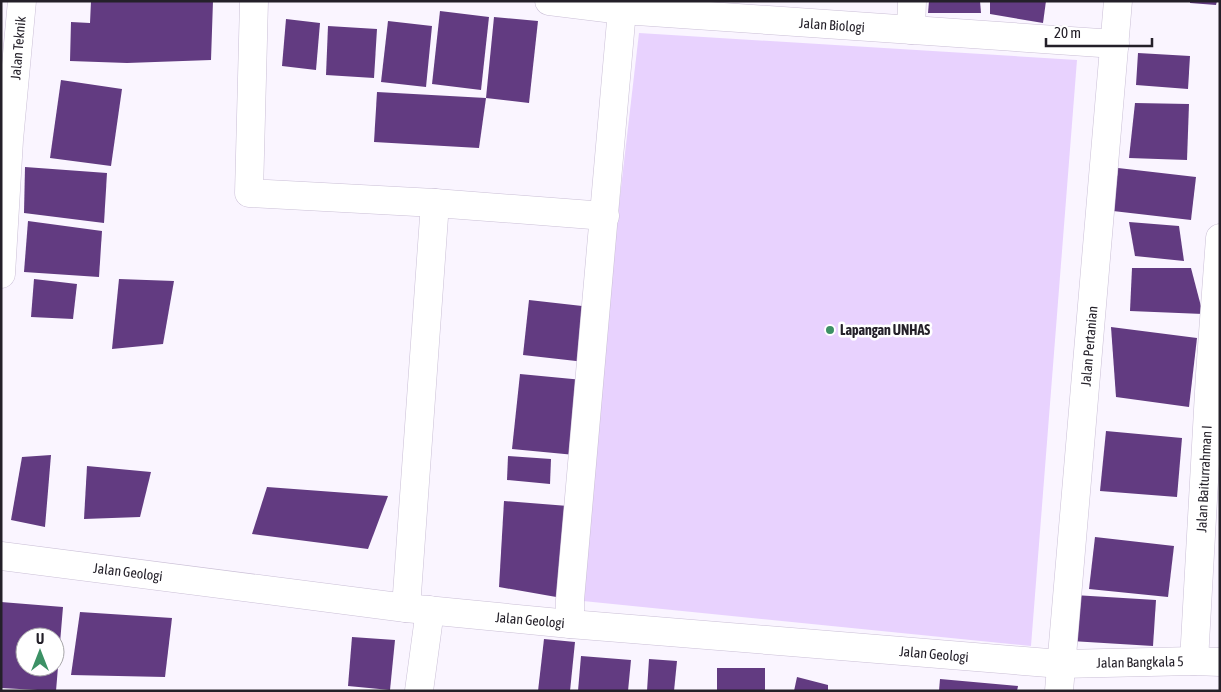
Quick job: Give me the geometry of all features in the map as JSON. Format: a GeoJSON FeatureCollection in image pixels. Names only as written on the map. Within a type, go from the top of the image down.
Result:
{"type":"FeatureCollection","features":[{"type":"Feature","properties":{"kind":"street","name":"Jalan Teknik"},"geometry":{"type":"LineString","coordinates":[[1,274],[9,140],[22,1]]}},
{"type":"Feature","properties":{"kind":"street"},"geometry":{"type":"LineString","coordinates":[[254,1],[249,193],[605,216]]}},
{"type":"Feature","properties":{"kind":"street","name":"Jalan Biologi"},"geometry":{"type":"LineString","coordinates":[[549,1],[622,10],[1115,44]]}},
{"type":"Feature","properties":{"kind":"street"},"geometry":{"type":"LineString","coordinates":[[911,30],[912,1]]}},
{"type":"Feature","properties":{"kind":"street","name":"Jalan Pertanian"},"geometry":{"type":"LineString","coordinates":[[1059,691],[1118,1]]}},
{"type":"Feature","properties":{"kind":"street"},"geometry":{"type":"LineString","coordinates":[[570,624],[570,600],[622,10]]}},
{"type":"Feature","properties":{"kind":"street"},"geometry":{"type":"LineString","coordinates":[[419,691],[418,609],[434,204]]}},
{"type":"Feature","properties":{"kind":"street","name":"Jalan Baiturrahman I"},"geometry":{"type":"LineString","coordinates":[[1207,662],[1220,238]]}},
{"type":"Feature","properties":{"kind":"street","name":"Jalan Geologi"},"geometry":{"type":"LineString","coordinates":[[1,556],[418,609],[570,624],[1061,664]]}},
{"type":"Feature","properties":{"kind":"street","name":"Jalan Bangkala 5"},"geometry":{"type":"LineString","coordinates":[[1061,664],[1207,662]]}},
{"type":"Feature","properties":{"kind":"shaded area","name":"Lapangan UNHAS"},"geometry":{"type":"Polygon","coordinates":[[[639,33],[1077,60],[1031,646],[573,600],[639,33]]]}},
{"type":"Feature","properties":{"kind":"building"},"geometry":{"type":"Polygon","coordinates":[[[91,1],[213,1],[211,60],[127,63],[70,61],[71,22],[90,23],[91,1]]]}},
{"type":"Feature","properties":{"kind":"building"},"geometry":{"type":"Polygon","coordinates":[[[929,1],[980,1],[981,13],[928,13],[929,1]]]}},
{"type":"Feature","properties":{"kind":"building"},"geometry":{"type":"Polygon","coordinates":[[[990,1],[1046,1],[1043,23],[990,14],[990,1]]]}},
{"type":"Feature","properties":{"kind":"building"},"geometry":{"type":"Polygon","coordinates":[[[1190,1],[1217,1],[1216,5],[1190,3],[1190,1]]]}},
{"type":"Feature","properties":{"kind":"building"},"geometry":{"type":"Polygon","coordinates":[[[440,11],[489,17],[481,90],[432,84],[440,11]]]}},
{"type":"Feature","properties":{"kind":"building"},"geometry":{"type":"Polygon","coordinates":[[[494,17],[538,21],[529,103],[486,98],[494,17]]]}},
{"type":"Feature","properties":{"kind":"building"},"geometry":{"type":"Polygon","coordinates":[[[286,19],[320,23],[316,70],[282,66],[286,19]]]}},
{"type":"Feature","properties":{"kind":"building"},"geometry":{"type":"Polygon","coordinates":[[[388,21],[432,26],[426,87],[381,82],[388,21]]]}},
{"type":"Feature","properties":{"kind":"building"},"geometry":{"type":"Polygon","coordinates":[[[328,26],[377,29],[374,78],[326,75],[328,26]]]}},
{"type":"Feature","properties":{"kind":"building"},"geometry":{"type":"Polygon","coordinates":[[[1138,53],[1190,56],[1188,89],[1136,85],[1138,53]]]}},
{"type":"Feature","properties":{"kind":"building"},"geometry":{"type":"Polygon","coordinates":[[[61,80],[122,89],[111,166],[50,158],[61,80]]]}},
{"type":"Feature","properties":{"kind":"building"},"geometry":{"type":"Polygon","coordinates":[[[377,92],[486,98],[479,148],[374,142],[377,92]]]}},
{"type":"Feature","properties":{"kind":"building"},"geometry":{"type":"Polygon","coordinates":[[[1135,103],[1189,104],[1187,160],[1129,158],[1135,103]]]}},
{"type":"Feature","properties":{"kind":"building"},"geometry":{"type":"Polygon","coordinates":[[[25,167],[107,173],[104,223],[24,213],[25,167]]]}},
{"type":"Feature","properties":{"kind":"building"},"geometry":{"type":"Polygon","coordinates":[[[1118,168],[1196,177],[1191,220],[1113,211],[1118,168]]]}},
{"type":"Feature","properties":{"kind":"building"},"geometry":{"type":"Polygon","coordinates":[[[28,221],[102,231],[99,277],[24,272],[28,221]]]}},
{"type":"Feature","properties":{"kind":"building"},"geometry":{"type":"Polygon","coordinates":[[[1129,222],[1179,226],[1184,261],[1135,256],[1129,222]]]}},
{"type":"Feature","properties":{"kind":"building"},"geometry":{"type":"Polygon","coordinates":[[[1132,268],[1191,268],[1203,314],[1130,311],[1132,268]]]}},
{"type":"Feature","properties":{"kind":"building"},"geometry":{"type":"Polygon","coordinates":[[[34,279],[77,284],[73,319],[31,317],[34,279]]]}},
{"type":"Feature","properties":{"kind":"building"},"geometry":{"type":"Polygon","coordinates":[[[119,279],[174,281],[163,344],[112,349],[119,279]]]}},
{"type":"Feature","properties":{"kind":"building"},"geometry":{"type":"Polygon","coordinates":[[[529,300],[591,307],[585,362],[523,355],[529,300]]]}},
{"type":"Feature","properties":{"kind":"building"},"geometry":{"type":"Polygon","coordinates":[[[1111,327],[1197,338],[1189,407],[1116,397],[1111,327]]]}},
{"type":"Feature","properties":{"kind":"building"},"geometry":{"type":"Polygon","coordinates":[[[520,374],[583,380],[575,455],[512,449],[520,374]]]}},
{"type":"Feature","properties":{"kind":"building"},"geometry":{"type":"Polygon","coordinates":[[[1106,431],[1182,438],[1177,497],[1100,491],[1106,431]]]}},
{"type":"Feature","properties":{"kind":"building"},"geometry":{"type":"Polygon","coordinates":[[[51,455],[45,527],[11,520],[22,457],[51,455]]]}},
{"type":"Feature","properties":{"kind":"building"},"geometry":{"type":"Polygon","coordinates":[[[508,456],[551,459],[550,484],[507,480],[508,456]]]}},
{"type":"Feature","properties":{"kind":"building"},"geometry":{"type":"Polygon","coordinates":[[[87,466],[151,472],[140,517],[84,519],[87,466]]]}},
{"type":"Feature","properties":{"kind":"building"},"geometry":{"type":"Polygon","coordinates":[[[267,487],[388,496],[368,549],[252,534],[267,487]]]}},
{"type":"Feature","properties":{"kind":"building"},"geometry":{"type":"Polygon","coordinates":[[[504,501],[568,506],[562,598],[499,587],[504,501]]]}},
{"type":"Feature","properties":{"kind":"building"},"geometry":{"type":"Polygon","coordinates":[[[1095,537],[1174,546],[1168,597],[1089,589],[1095,537]]]}},
{"type":"Feature","properties":{"kind":"building"},"geometry":{"type":"Polygon","coordinates":[[[1074,595],[1156,600],[1153,646],[1071,641],[1074,595]]]}},
{"type":"Feature","properties":{"kind":"building"},"geometry":{"type":"Polygon","coordinates":[[[1,602],[63,607],[61,627],[15,627],[15,677],[57,677],[56,691],[1,688],[1,602]]]}},
{"type":"Feature","properties":{"kind":"building"},"geometry":{"type":"Polygon","coordinates":[[[80,612],[172,618],[165,677],[71,675],[80,612]]]}},
{"type":"Feature","properties":{"kind":"building"},"geometry":{"type":"Polygon","coordinates":[[[352,637],[395,640],[390,690],[348,686],[352,637]]]}},
{"type":"Feature","properties":{"kind":"building"},"geometry":{"type":"Polygon","coordinates":[[[544,639],[575,642],[570,691],[538,691],[544,639]]]}},
{"type":"Feature","properties":{"kind":"building"},"geometry":{"type":"Polygon","coordinates":[[[581,656],[631,660],[628,691],[578,691],[581,656]]]}},
{"type":"Feature","properties":{"kind":"building"},"geometry":{"type":"Polygon","coordinates":[[[649,659],[677,661],[674,691],[647,691],[649,659]]]}},
{"type":"Feature","properties":{"kind":"building"},"geometry":{"type":"Polygon","coordinates":[[[717,668],[765,668],[765,691],[717,691],[717,668]]]}},
{"type":"Feature","properties":{"kind":"building"},"geometry":{"type":"Polygon","coordinates":[[[797,677],[828,685],[828,691],[794,691],[797,677]]]}},
{"type":"Feature","properties":{"kind":"building"},"geometry":{"type":"Polygon","coordinates":[[[940,679],[1018,686],[1017,691],[939,691],[940,679]]]}},
{"type":"Feature","properties":{"kind":"place","name":"Lapangan UNHAS"},"geometry":{"type":"Point","coordinates":[830,330]}}]}
